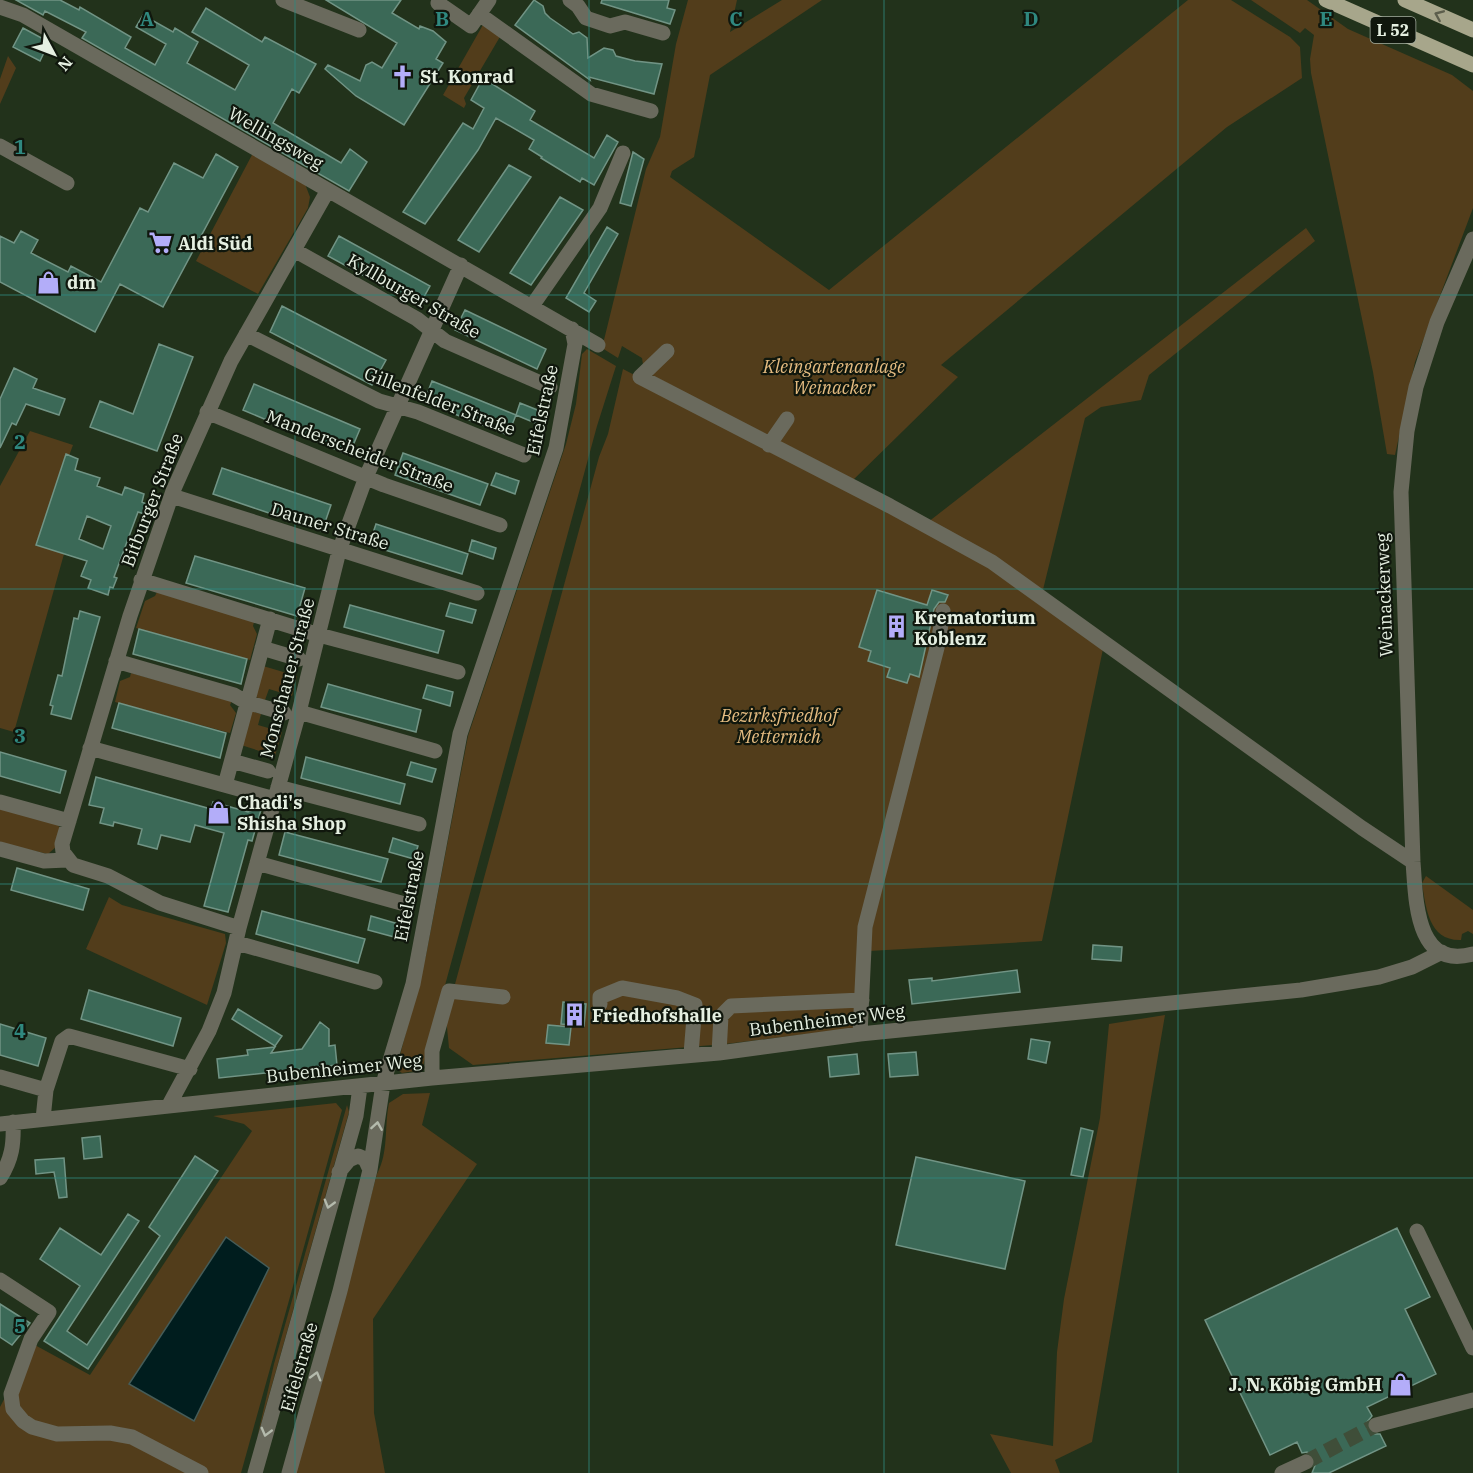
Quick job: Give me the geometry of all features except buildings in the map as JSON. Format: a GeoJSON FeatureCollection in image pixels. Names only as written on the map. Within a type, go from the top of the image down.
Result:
{"type":"FeatureCollection","features":[{"type":"Feature","properties":{"kind":"main road","name":"L 52"},"geometry":{"type":"LineString","coordinates":[[1405,0],[1473,30]]}},
{"type":"Feature","properties":{"kind":"main road","name":"L 52"},"geometry":{"type":"LineString","coordinates":[[1328,1],[1473,64]]}},
{"type":"Feature","properties":{"kind":"main road"},"geometry":{"type":"LineString","coordinates":[[1457,58],[1473,76]]}},
{"type":"Feature","properties":{"kind":"street"},"geometry":{"type":"LineString","coordinates":[[283,0],[316,6],[359,30]]}},
{"type":"Feature","properties":{"kind":"street"},"geometry":{"type":"LineString","coordinates":[[440,0],[438,3],[471,26],[489,0]]}},
{"type":"Feature","properties":{"kind":"street"},"geometry":{"type":"LineString","coordinates":[[570,0],[579,6],[586,18],[610,26],[625,22],[663,33]]}},
{"type":"Feature","properties":{"kind":"street","name":"Wellingsweg"},"geometry":{"type":"LineString","coordinates":[[0,7],[23,15],[598,345]]}},
{"type":"Feature","properties":{"kind":"street"},"geometry":{"type":"LineString","coordinates":[[479,14],[591,94],[651,111]]}},
{"type":"Feature","properties":{"kind":"street"},"geometry":{"type":"LineString","coordinates":[[0,146],[67,183]]}},
{"type":"Feature","properties":{"kind":"street"},"geometry":{"type":"LineString","coordinates":[[532,306],[600,208],[623,153]]}},
{"type":"Feature","properties":{"kind":"street","name":"Bitburger Straße"},"geometry":{"type":"LineString","coordinates":[[67,860],[62,844],[141,580],[171,496],[207,412],[246,334],[328,190]]}},
{"type":"Feature","properties":{"kind":"street","name":"Weinackerweg"},"geometry":{"type":"LineString","coordinates":[[1442,952],[1429,942],[1421,928],[1413,862],[1401,492],[1407,431],[1416,387],[1437,322],[1473,239]]}},
{"type":"Feature","properties":{"kind":"street","name":"Kyllburger Straße"},"geometry":{"type":"LineString","coordinates":[[294,250],[417,319],[446,341],[550,387]]}},
{"type":"Feature","properties":{"kind":"street","name":"Monschauer Straße"},"geometry":{"type":"LineString","coordinates":[[169,1105],[190,1069],[221,1002],[277,793],[281,711],[319,635],[339,551],[366,477],[461,265]]}},
{"type":"Feature","properties":{"kind":"street","name":"Eifelstraße"},"geometry":{"type":"LineString","coordinates":[[289,1473],[340,1292],[370,1170],[383,1084],[412,984],[460,734],[561,430],[575,344],[572,329]]}},
{"type":"Feature","properties":{"kind":"street","name":"Gillenfelder Straße"},"geometry":{"type":"LineString","coordinates":[[246,334],[379,401],[398,406],[524,455]]}},
{"type":"Feature","properties":{"kind":"street"},"geometry":{"type":"LineString","coordinates":[[667,351],[640,377],[890,506],[992,562],[1353,822],[1413,862]]}},
{"type":"Feature","properties":{"kind":"street","name":"Manderscheider Straße"},"geometry":{"type":"LineString","coordinates":[[207,412],[366,477],[500,525]]}},
{"type":"Feature","properties":{"kind":"street"},"geometry":{"type":"LineString","coordinates":[[769,445],[787,419]]}},
{"type":"Feature","properties":{"kind":"street","name":"Dauner Straße"},"geometry":{"type":"LineString","coordinates":[[171,496],[477,593]]}},
{"type":"Feature","properties":{"kind":"street"},"geometry":{"type":"LineString","coordinates":[[141,580],[319,635],[458,672]]}},
{"type":"Feature","properties":{"kind":"street"},"geometry":{"type":"LineString","coordinates":[[860,1034],[865,927],[938,644],[943,611]]}},
{"type":"Feature","properties":{"kind":"street"},"geometry":{"type":"LineString","coordinates":[[225,785],[270,619]]}},
{"type":"Feature","properties":{"kind":"street"},"geometry":{"type":"LineString","coordinates":[[262,648],[288,655]]}},
{"type":"Feature","properties":{"kind":"street"},"geometry":{"type":"LineString","coordinates":[[116,662],[234,695],[246,702],[435,751]]}},
{"type":"Feature","properties":{"kind":"street"},"geometry":{"type":"LineString","coordinates":[[90,748],[225,785],[277,793],[419,824]]}},
{"type":"Feature","properties":{"kind":"street"},"geometry":{"type":"LineString","coordinates":[[232,761],[258,769]]}},
{"type":"Feature","properties":{"kind":"street"},"geometry":{"type":"LineString","coordinates":[[0,802],[69,821]]}},
{"type":"Feature","properties":{"kind":"street"},"geometry":{"type":"LineString","coordinates":[[0,849],[44,861],[67,860],[73,865],[108,876],[160,903],[238,936],[375,982]]}},
{"type":"Feature","properties":{"kind":"street"},"geometry":{"type":"LineString","coordinates":[[257,863],[401,903]]}},
{"type":"Feature","properties":{"kind":"street","name":"Bubenheimer Weg"},"geometry":{"type":"LineString","coordinates":[[7,1123],[432,1078],[719,1053],[860,1034],[1343,984],[1400,972],[1442,952],[1457,956],[1473,954]]}},
{"type":"Feature","properties":{"kind":"street"},"geometry":{"type":"LineString","coordinates":[[600,1005],[600,997],[622,988],[676,998],[695,1005],[691,1054]]}},
{"type":"Feature","properties":{"kind":"street"},"geometry":{"type":"LineString","coordinates":[[432,1078],[432,1051],[449,991],[503,997]]}},
{"type":"Feature","properties":{"kind":"street"},"geometry":{"type":"LineString","coordinates":[[719,1053],[721,1016],[731,1006],[862,1000]]}},
{"type":"Feature","properties":{"kind":"street"},"geometry":{"type":"LineString","coordinates":[[43,1119],[46,1090],[62,1041],[69,1036],[190,1069]]}},
{"type":"Feature","properties":{"kind":"street"},"geometry":{"type":"LineString","coordinates":[[0,1077],[46,1090]]}},
{"type":"Feature","properties":{"kind":"street","name":"Eifelstraße"},"geometry":{"type":"LineString","coordinates":[[255,1473],[359,1104],[360,1087]]}},
{"type":"Feature","properties":{"kind":"street"},"geometry":{"type":"LineString","coordinates":[[0,1178],[8,1166],[14,1147],[7,1123]]}},
{"type":"Feature","properties":{"kind":"street"},"geometry":{"type":"LineString","coordinates":[[338,1172],[349,1160],[358,1156],[366,1159],[370,1170]]}},
{"type":"Feature","properties":{"kind":"street"},"geometry":{"type":"LineString","coordinates":[[1417,1231],[1473,1348]]}},
{"type":"Feature","properties":{"kind":"street"},"geometry":{"type":"LineString","coordinates":[[0,1280],[49,1312],[31,1339],[11,1394],[13,1409],[23,1421],[32,1427],[57,1434],[110,1433],[132,1437],[201,1473]]}},
{"type":"Feature","properties":{"kind":"street"},"geometry":{"type":"LineString","coordinates":[[1376,1425],[1473,1400]]}},
{"type":"Feature","properties":{"kind":"street"},"geometry":{"type":"LineString","coordinates":[[1282,1473],[1306,1462]]}},
{"type":"Feature","properties":{"kind":"green space","name":"Kleingartenanlage Weinacker"},"geometry":{"type":"Polygon","coordinates":[[[688,0],[737,0],[730,32],[782,0],[822,0],[710,75],[694,157],[672,171],[670,177],[829,290],[1188,0],[1231,0],[1290,37],[1300,47],[1302,78],[1227,127],[941,365],[958,377],[850,483],[644,371],[642,358],[622,346],[618,358],[602,348],[646,169],[660,137],[676,44],[688,0]]]}},
{"type":"Feature","properties":{"kind":"green space"},"geometry":{"type":"Polygon","coordinates":[[[1251,0],[1307,0],[1348,29],[1452,75],[1473,91],[1473,208],[1415,362],[1395,455],[1387,454],[1373,372],[1311,73],[1310,59],[1314,35],[1305,28],[1300,33],[1251,0]]]}},
{"type":"Feature","properties":{"kind":"green space"},"geometry":{"type":"Polygon","coordinates":[[[484,23],[501,35],[464,98],[466,104],[464,108],[443,95],[484,23]]]}},
{"type":"Feature","properties":{"kind":"green space"},"geometry":{"type":"Polygon","coordinates":[[[8,56],[16,68],[0,104],[0,79],[8,56]]]}},
{"type":"Feature","properties":{"kind":"green space"},"geometry":{"type":"Polygon","coordinates":[[[253,153],[305,184],[310,197],[308,208],[258,294],[196,261],[253,153]]]}},
{"type":"Feature","properties":{"kind":"green space","name":"Bezirksfriedhof Metternich"},"geometry":{"type":"Polygon","coordinates":[[[1306,228],[1315,241],[1149,375],[1141,400],[1101,407],[1085,418],[1040,602],[1103,649],[1042,941],[869,951],[856,1028],[725,1044],[473,1065],[449,1048],[446,1017],[599,457],[608,434],[623,369],[923,526],[1306,228]]]}},
{"type":"Feature","properties":{"kind":"green space"},"geometry":{"type":"Polygon","coordinates":[[[587,349],[616,366],[597,426],[422,1070],[402,1073],[398,1070],[398,1063],[426,955],[468,736],[566,444],[576,404],[582,354],[587,349]]]}},
{"type":"Feature","properties":{"kind":"green space"},"geometry":{"type":"Polygon","coordinates":[[[30,431],[73,445],[36,544],[64,554],[14,732],[0,728],[0,486],[30,431]]]}},
{"type":"Feature","properties":{"kind":"green space"},"geometry":{"type":"Polygon","coordinates":[[[157,592],[254,622],[253,626],[257,634],[250,660],[136,628],[145,601],[155,596],[157,592]]]}},
{"type":"Feature","properties":{"kind":"green space"},"geometry":{"type":"Polygon","coordinates":[[[263,666],[297,676],[292,696],[269,689],[265,700],[255,697],[263,666]]]}},
{"type":"Feature","properties":{"kind":"green space"},"geometry":{"type":"Polygon","coordinates":[[[131,673],[232,701],[230,705],[236,713],[230,733],[115,702],[120,681],[130,677],[131,673]]]}},
{"type":"Feature","properties":{"kind":"green space"},"geometry":{"type":"Polygon","coordinates":[[[251,711],[261,714],[258,725],[282,732],[275,756],[241,745],[251,711]]]}},
{"type":"Feature","properties":{"kind":"green space"},"geometry":{"type":"Polygon","coordinates":[[[0,805],[57,824],[60,828],[57,846],[48,854],[0,843],[0,805]]]}},
{"type":"Feature","properties":{"kind":"green space"},"geometry":{"type":"Polygon","coordinates":[[[1426,876],[1473,910],[1473,934],[1468,931],[1462,934],[1461,940],[1450,939],[1436,929],[1431,922],[1425,903],[1422,883],[1426,876]]]}},
{"type":"Feature","properties":{"kind":"green space"},"geometry":{"type":"Polygon","coordinates":[[[109,897],[122,905],[225,934],[226,943],[207,1005],[86,949],[109,897]]]}},
{"type":"Feature","properties":{"kind":"green space"},"geometry":{"type":"Polygon","coordinates":[[[1165,1015],[1092,1442],[1055,1460],[1060,1473],[1011,1473],[990,1434],[1053,1446],[1057,1352],[1064,1299],[1100,1118],[1109,1024],[1165,1015]]]}},
{"type":"Feature","properties":{"kind":"green space"},"geometry":{"type":"Polygon","coordinates":[[[430,1093],[422,1125],[477,1164],[373,1319],[374,1413],[385,1473],[294,1473],[381,1166],[389,1103],[403,1094],[430,1093]]]}},
{"type":"Feature","properties":{"kind":"green space"},"geometry":{"type":"Polygon","coordinates":[[[336,1103],[342,1110],[241,1473],[0,1473],[0,1407],[33,1344],[90,1375],[252,1131],[244,1124],[213,1116],[336,1103]],[[226,1238],[130,1384],[269,1268],[226,1238]]]}},
{"type":"Feature","properties":{"kind":"green space"},"geometry":{"type":"Polygon","coordinates":[[[347,1105],[349,1112],[257,1438],[274,1364],[347,1105]]]}},
{"type":"Feature","properties":{"kind":"water"},"geometry":{"type":"Polygon","coordinates":[[[226,1237],[269,1268],[194,1421],[129,1384],[226,1237]]]}},
{"type":"Feature","properties":{"kind":"tunnel"},"geometry":{"type":"LineString","coordinates":[[1306,1462],[1376,1425]]}},
{"type":"Feature","properties":{"kind":"place","name":"St. Konrad"},"geometry":{"type":"Point","coordinates":[402,76]}},
{"type":"Feature","properties":{"kind":"place","name":"Aldi Süd"},"geometry":{"type":"Point","coordinates":[160,243]}},
{"type":"Feature","properties":{"kind":"place","name":"dm"},"geometry":{"type":"Point","coordinates":[49,282]}},
{"type":"Feature","properties":{"kind":"place","name":"Krematorium Koblenz"},"geometry":{"type":"Point","coordinates":[896,627]}},
{"type":"Feature","properties":{"kind":"place","name":"Chadi's Shisha Shop"},"geometry":{"type":"Point","coordinates":[219,812]}},
{"type":"Feature","properties":{"kind":"place","name":"Friedhofshalle"},"geometry":{"type":"Point","coordinates":[574,1015]}},
{"type":"Feature","properties":{"kind":"place","name":"J. N. Köbig GmbH"},"geometry":{"type":"Point","coordinates":[1400,1384]}}]}
